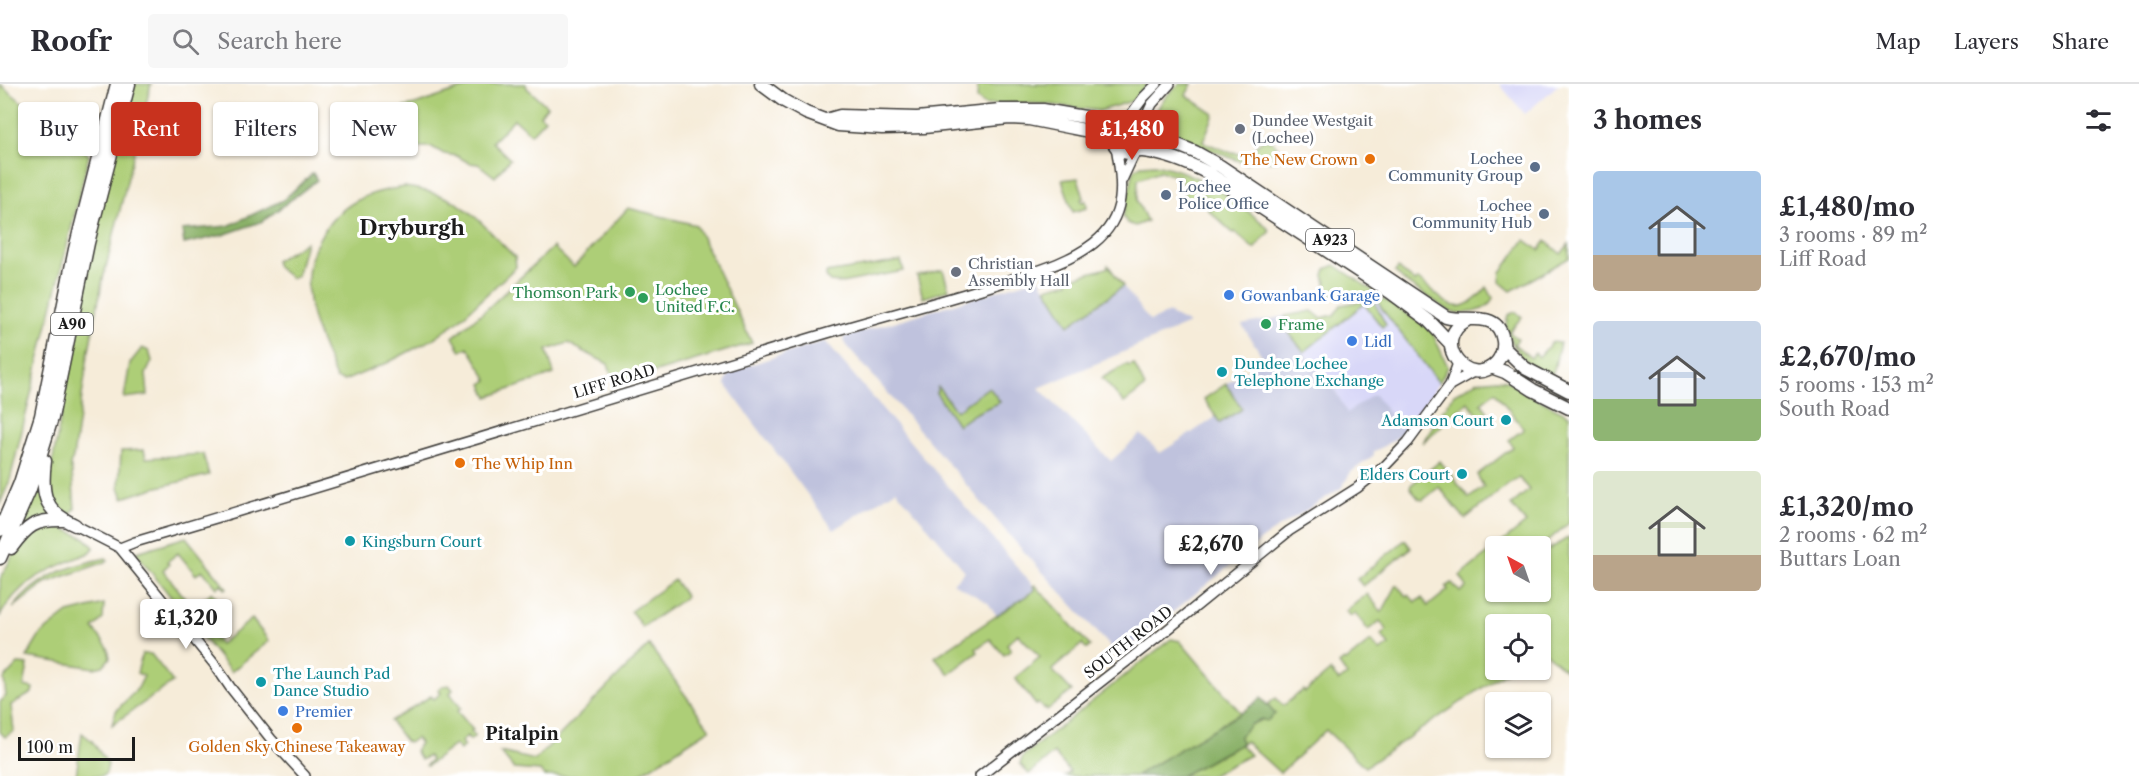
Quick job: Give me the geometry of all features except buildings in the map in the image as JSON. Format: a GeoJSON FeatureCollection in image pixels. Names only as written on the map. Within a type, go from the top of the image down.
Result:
{"type":"FeatureCollection","features":[{"type":"Feature","properties":{"kind":"main road","name":"A90"},"geometry":{"type":"LineString","coordinates":[[0,530],[20,483],[41,416],[75,249],[117,84]]}},
{"type":"Feature","properties":{"kind":"main road","name":"A90"},"geometry":{"type":"LineString","coordinates":[[0,558],[30,489],[52,418],[88,243],[129,84]]}},
{"type":"Feature","properties":{"kind":"main road","name":"A923"},"geometry":{"type":"LineString","coordinates":[[761,84],[806,113],[838,125],[882,128],[924,127],[1009,118],[1029,119],[1094,132],[1114,142],[1124,152],[1137,151],[1183,160],[1234,188],[1419,313],[1450,343],[1458,363]]}},
{"type":"Feature","properties":{"kind":"main road","name":"A923"},"geometry":{"type":"LineString","coordinates":[[826,120],[840,116],[917,118],[1000,110],[1043,110],[1124,121],[1133,120],[1144,129],[1220,166],[1446,317],[1456,320],[1484,319],[1496,325],[1503,339],[1503,347],[1525,368],[1569,391]]}},
{"type":"Feature","properties":{"kind":"main road"},"geometry":{"type":"LineString","coordinates":[[1114,142],[1114,130],[1124,121]]}},
{"type":"Feature","properties":{"kind":"main road"},"geometry":{"type":"LineString","coordinates":[[1137,151],[1146,142],[1144,129]]}},
{"type":"Feature","properties":{"kind":"main road"},"geometry":{"type":"LineString","coordinates":[[1450,343],[1455,329],[1467,320]]}},
{"type":"Feature","properties":{"kind":"main road"},"geometry":{"type":"LineString","coordinates":[[1458,363],[1466,369],[1483,370],[1491,367],[1497,361],[1503,347]]}},
{"type":"Feature","properties":{"kind":"main road"},"geometry":{"type":"LineString","coordinates":[[1491,367],[1505,372],[1533,390],[1569,408]]}},
{"type":"Feature","properties":{"kind":"main road"},"geometry":{"type":"LineString","coordinates":[[52,418],[42,482],[44,495],[48,504],[70,522]]}},
{"type":"Feature","properties":{"kind":"main road"},"geometry":{"type":"LineString","coordinates":[[0,563],[30,525],[52,520],[70,522]]}},
{"type":"Feature","properties":{"kind":"street"},"geometry":{"type":"LineString","coordinates":[[1124,121],[1157,84]]}},
{"type":"Feature","properties":{"kind":"street"},"geometry":{"type":"LineString","coordinates":[[1144,129],[1152,104],[1170,84]]}},
{"type":"Feature","properties":{"kind":"street","name":"LIFF ROAD"},"geometry":{"type":"LineString","coordinates":[[120,548],[1034,272],[1083,251],[1106,232],[1119,208],[1122,181],[1114,142]]}},
{"type":"Feature","properties":{"kind":"street","name":"LIFF ROAD"},"geometry":{"type":"LineString","coordinates":[[1122,181],[1137,151]]}},
{"type":"Feature","properties":{"kind":"street","name":"SOUTH ROAD"},"geometry":{"type":"LineString","coordinates":[[980,776],[1289,531],[1357,488],[1385,466],[1408,442],[1450,385],[1458,363]]}},
{"type":"Feature","properties":{"kind":"street","name":"SOUTH ROAD"},"geometry":{"type":"LineString","coordinates":[[1450,385],[1475,371]]}},
{"type":"Feature","properties":{"kind":"street"},"geometry":{"type":"LineString","coordinates":[[70,522],[120,548],[208,656],[271,740],[305,776]]}},
{"type":"Feature","properties":{"kind":"shaded area"},"geometry":{"type":"Polygon","coordinates":[[[1499,84],[1559,84],[1525,114],[1499,84]]]}},
{"type":"Feature","properties":{"kind":"shaded area"},"geometry":{"type":"Polygon","coordinates":[[[1039,278],[1070,325],[1123,286],[1150,321],[1168,313],[1189,324],[1039,388],[1111,461],[1141,434],[1160,453],[1216,417],[1220,423],[1243,409],[1226,384],[1264,359],[1242,325],[1285,316],[1292,333],[1289,334],[1336,392],[1347,413],[1374,394],[1405,433],[1374,452],[1374,455],[1351,472],[1341,488],[1270,533],[1119,656],[1017,544],[843,341],[844,337],[1039,278]]]}},
{"type":"Feature","properties":{"kind":"shaded area"},"geometry":{"type":"Polygon","coordinates":[[[1369,300],[1370,302],[1377,301],[1439,383],[1405,433],[1374,395],[1347,414],[1336,392],[1289,333],[1292,332],[1285,316],[1312,311],[1321,318],[1334,315],[1341,305],[1369,300]]]}},
{"type":"Feature","properties":{"kind":"shaded area"},"geometry":{"type":"Polygon","coordinates":[[[825,341],[1036,589],[997,616],[988,603],[953,583],[965,571],[896,490],[834,530],[725,384],[730,371],[825,341]]]}},
{"type":"Feature","properties":{"kind":"green space"},"geometry":{"type":"Polygon","coordinates":[[[0,84],[22,102],[18,102],[18,156],[89,156],[10,480],[0,504],[0,84]]]}},
{"type":"Feature","properties":{"kind":"green space"},"geometry":{"type":"Polygon","coordinates":[[[135,84],[151,84],[147,102],[130,102],[135,84]]]}},
{"type":"Feature","properties":{"kind":"green space"},"geometry":{"type":"Polygon","coordinates":[[[476,84],[526,84],[527,88],[547,106],[540,115],[545,119],[531,134],[514,119],[492,142],[510,159],[495,177],[478,164],[444,154],[432,147],[418,147],[418,104],[476,84]]]}},
{"type":"Feature","properties":{"kind":"green space"},"geometry":{"type":"Polygon","coordinates":[[[978,84],[1148,84],[1132,101],[1099,111],[1046,104],[985,105],[977,99],[978,84]]]}},
{"type":"Feature","properties":{"kind":"green space"},"geometry":{"type":"Polygon","coordinates":[[[1179,84],[1192,84],[1186,95],[1214,114],[1203,142],[1234,152],[1249,160],[1247,164],[1158,130],[1157,110],[1179,84]]]}},
{"type":"Feature","properties":{"kind":"green space"},"geometry":{"type":"Polygon","coordinates":[[[1266,139],[1284,153],[1279,160],[1270,161],[1255,155],[1255,147],[1266,139]]]}},
{"type":"Feature","properties":{"kind":"green space"},"geometry":{"type":"Polygon","coordinates":[[[114,156],[133,156],[102,283],[88,355],[73,458],[70,464],[75,509],[69,515],[50,503],[48,471],[53,459],[97,223],[114,156]]]}},
{"type":"Feature","properties":{"kind":"green space"},"geometry":{"type":"Polygon","coordinates":[[[1155,164],[1193,176],[1216,188],[1238,203],[1270,231],[1254,249],[1207,209],[1214,205],[1205,195],[1187,204],[1180,176],[1160,171],[1138,179],[1137,201],[1147,221],[1135,226],[1127,223],[1123,216],[1134,170],[1141,165],[1155,164]]]}},
{"type":"Feature","properties":{"kind":"green space"},"geometry":{"type":"Polygon","coordinates":[[[313,173],[317,180],[263,221],[223,235],[184,244],[182,230],[228,226],[283,200],[313,173]]]}},
{"type":"Feature","properties":{"kind":"green space"},"geometry":{"type":"Polygon","coordinates":[[[1078,178],[1084,198],[1081,199],[1082,202],[1086,201],[1087,208],[1073,212],[1062,180],[1078,178]]]}},
{"type":"Feature","properties":{"kind":"green space"},"geometry":{"type":"Polygon","coordinates":[[[405,187],[442,196],[466,209],[515,257],[516,267],[458,321],[431,340],[387,363],[344,381],[336,379],[316,330],[309,300],[309,268],[313,253],[327,226],[350,205],[374,193],[405,187]]]}},
{"type":"Feature","properties":{"kind":"green space","name":"Thomson Park"},"geometry":{"type":"Polygon","coordinates":[[[628,208],[696,225],[752,343],[616,384],[608,364],[568,343],[547,350],[554,374],[488,397],[482,384],[488,380],[468,347],[461,351],[453,337],[553,247],[574,267],[628,208]]]}},
{"type":"Feature","properties":{"kind":"green space"},"geometry":{"type":"Polygon","coordinates":[[[1525,240],[1539,250],[1546,241],[1561,254],[1569,244],[1569,258],[1511,291],[1500,282],[1501,272],[1525,240]]]}},
{"type":"Feature","properties":{"kind":"green space"},"geometry":{"type":"Polygon","coordinates":[[[306,242],[297,276],[291,278],[277,267],[275,261],[306,242]]]}},
{"type":"Feature","properties":{"kind":"green space"},"geometry":{"type":"Polygon","coordinates":[[[901,261],[904,271],[841,283],[830,282],[826,278],[826,273],[901,261]]]}},
{"type":"Feature","properties":{"kind":"green space"},"geometry":{"type":"Polygon","coordinates":[[[1108,265],[1123,286],[1069,325],[1046,288],[1107,268],[1108,265]]]}},
{"type":"Feature","properties":{"kind":"green space"},"geometry":{"type":"Polygon","coordinates":[[[1335,265],[1375,292],[1353,296],[1347,294],[1344,286],[1338,287],[1333,295],[1329,296],[1324,275],[1326,269],[1335,265]]]}},
{"type":"Feature","properties":{"kind":"green space"},"geometry":{"type":"Polygon","coordinates":[[[1398,268],[1415,282],[1418,279],[1451,305],[1467,305],[1487,287],[1493,298],[1487,307],[1469,313],[1451,312],[1404,281],[1395,272],[1398,268]]]}},
{"type":"Feature","properties":{"kind":"green space"},"geometry":{"type":"Polygon","coordinates":[[[943,270],[949,290],[923,298],[917,276],[943,270]]]}},
{"type":"Feature","properties":{"kind":"green space"},"geometry":{"type":"Polygon","coordinates":[[[1384,299],[1424,325],[1433,334],[1448,367],[1439,383],[1377,301],[1384,299]]]}},
{"type":"Feature","properties":{"kind":"green space"},"geometry":{"type":"Polygon","coordinates":[[[1369,300],[1374,302],[1386,325],[1382,327],[1364,304],[1304,352],[1289,333],[1292,332],[1285,316],[1312,311],[1321,318],[1334,315],[1341,305],[1369,300]]]}},
{"type":"Feature","properties":{"kind":"green space"},"geometry":{"type":"Polygon","coordinates":[[[1515,312],[1522,317],[1509,332],[1518,339],[1514,344],[1531,358],[1535,353],[1539,357],[1552,342],[1560,343],[1554,370],[1550,377],[1526,362],[1514,346],[1506,324],[1508,315],[1515,312]]]}},
{"type":"Feature","properties":{"kind":"green space"},"geometry":{"type":"Polygon","coordinates":[[[142,348],[149,351],[152,361],[146,374],[148,395],[124,398],[130,363],[142,348]]]}},
{"type":"Feature","properties":{"kind":"green space"},"geometry":{"type":"Polygon","coordinates":[[[1127,364],[1129,366],[1134,364],[1145,387],[1124,403],[1102,378],[1127,364]]]}},
{"type":"Feature","properties":{"kind":"green space"},"geometry":{"type":"Polygon","coordinates":[[[1506,380],[1569,415],[1569,523],[1551,538],[1551,536],[1510,536],[1526,523],[1511,505],[1529,490],[1519,478],[1509,483],[1465,519],[1439,487],[1423,500],[1419,499],[1410,488],[1440,461],[1469,498],[1484,487],[1477,475],[1513,447],[1509,440],[1524,429],[1495,392],[1481,403],[1488,412],[1481,418],[1468,402],[1422,443],[1454,394],[1478,381],[1506,380]]]}},
{"type":"Feature","properties":{"kind":"green space"},"geometry":{"type":"Polygon","coordinates":[[[1226,384],[1242,409],[1220,423],[1204,399],[1226,384]]]}},
{"type":"Feature","properties":{"kind":"green space"},"geometry":{"type":"Polygon","coordinates":[[[938,387],[956,411],[989,387],[1000,402],[974,414],[958,425],[936,393],[938,387]]]}},
{"type":"Feature","properties":{"kind":"green space"},"geometry":{"type":"Polygon","coordinates":[[[144,450],[146,458],[203,454],[209,475],[123,498],[119,487],[121,451],[144,450]]]}},
{"type":"Feature","properties":{"kind":"green space"},"geometry":{"type":"Polygon","coordinates":[[[38,481],[54,514],[18,530],[38,481]]]}},
{"type":"Feature","properties":{"kind":"green space"},"geometry":{"type":"Polygon","coordinates":[[[51,523],[85,538],[94,547],[91,552],[51,569],[28,583],[18,592],[0,616],[0,579],[24,534],[51,523]]]}},
{"type":"Feature","properties":{"kind":"green space"},"geometry":{"type":"Polygon","coordinates":[[[186,537],[227,588],[225,589],[221,584],[217,588],[202,570],[196,575],[178,553],[167,562],[169,564],[163,570],[191,609],[212,592],[216,597],[195,614],[199,620],[193,625],[136,553],[186,537]]]}},
{"type":"Feature","properties":{"kind":"green space"},"geometry":{"type":"Polygon","coordinates":[[[1569,537],[1569,673],[1551,658],[1551,614],[1485,614],[1485,680],[1494,680],[1365,767],[1326,730],[1280,773],[1245,741],[1241,745],[1250,755],[1210,776],[1181,776],[1240,745],[1240,736],[1250,725],[1275,714],[1267,705],[1276,698],[1283,706],[1303,690],[1305,692],[1330,671],[1339,681],[1347,675],[1339,664],[1344,660],[1346,661],[1371,641],[1380,651],[1389,645],[1381,635],[1387,630],[1380,621],[1368,630],[1355,613],[1351,616],[1346,611],[1367,594],[1382,612],[1397,585],[1407,597],[1409,595],[1415,602],[1422,598],[1428,606],[1448,590],[1446,587],[1452,583],[1460,592],[1467,587],[1460,576],[1485,556],[1485,602],[1551,602],[1551,548],[1569,537]]]}},
{"type":"Feature","properties":{"kind":"green space"},"geometry":{"type":"Polygon","coordinates":[[[1405,540],[1411,548],[1363,586],[1357,579],[1405,540]]]}},
{"type":"Feature","properties":{"kind":"green space"},"geometry":{"type":"Polygon","coordinates":[[[106,558],[108,561],[45,583],[13,608],[43,580],[66,569],[106,558]]]}},
{"type":"Feature","properties":{"kind":"green space"},"geometry":{"type":"Polygon","coordinates":[[[674,580],[686,597],[642,627],[631,611],[674,580]]]}},
{"type":"Feature","properties":{"kind":"green space"},"geometry":{"type":"Polygon","coordinates":[[[1035,585],[1090,646],[1087,649],[1082,644],[1052,670],[1072,691],[1047,710],[1038,703],[1036,705],[1015,678],[1040,657],[1018,634],[1007,644],[1011,650],[1004,655],[990,639],[976,649],[978,652],[949,674],[935,657],[1035,590],[1033,586],[1035,585]]]}},
{"type":"Feature","properties":{"kind":"green space"},"geometry":{"type":"Polygon","coordinates":[[[104,604],[103,619],[93,628],[108,648],[110,658],[103,666],[94,668],[27,657],[40,635],[68,613],[104,604]]]}},
{"type":"Feature","properties":{"kind":"green space"},"geometry":{"type":"Polygon","coordinates":[[[252,619],[269,641],[231,672],[196,629],[204,625],[220,644],[252,619]]]}},
{"type":"Feature","properties":{"kind":"green space"},"geometry":{"type":"Polygon","coordinates":[[[1171,639],[1180,641],[1241,713],[1135,776],[1065,776],[1070,772],[1054,753],[1029,774],[1020,764],[1023,756],[1171,639]]]}},
{"type":"Feature","properties":{"kind":"green space"},"geometry":{"type":"Polygon","coordinates":[[[649,645],[710,729],[637,776],[544,776],[540,771],[514,769],[500,752],[535,760],[649,645]]]}},
{"type":"Feature","properties":{"kind":"green space"},"geometry":{"type":"Polygon","coordinates":[[[142,654],[151,654],[173,682],[112,725],[116,711],[138,688],[144,676],[137,673],[142,654]]]}},
{"type":"Feature","properties":{"kind":"green space"},"geometry":{"type":"Polygon","coordinates":[[[18,664],[28,665],[24,686],[33,688],[32,693],[11,705],[14,731],[5,737],[0,732],[0,702],[6,696],[4,679],[18,664]]]}},
{"type":"Feature","properties":{"kind":"green space"},"geometry":{"type":"Polygon","coordinates":[[[449,685],[453,690],[450,693],[461,708],[457,711],[473,730],[471,731],[475,736],[470,740],[467,736],[461,742],[464,746],[460,750],[455,745],[427,766],[431,760],[428,756],[421,760],[415,751],[420,743],[416,738],[409,743],[405,741],[390,721],[431,696],[434,699],[441,693],[438,690],[449,685]]]}},
{"type":"Feature","properties":{"kind":"green space"},"geometry":{"type":"Polygon","coordinates":[[[1261,698],[1275,714],[1267,721],[1261,719],[1250,725],[1240,736],[1241,744],[1181,776],[1135,776],[1241,713],[1261,698]]]}},
{"type":"Feature","properties":{"kind":"green space"},"geometry":{"type":"Polygon","coordinates":[[[82,733],[92,741],[108,764],[106,773],[102,776],[76,776],[82,733]]]}},
{"type":"Feature","properties":{"kind":"place","name":"Dundee Westgait (Lochee)"},"geometry":{"type":"Point","coordinates":[1240,129]}},
{"type":"Feature","properties":{"kind":"place","name":"The New Crown"},"geometry":{"type":"Point","coordinates":[1370,159]}},
{"type":"Feature","properties":{"kind":"place","name":"Lochee Community Group"},"geometry":{"type":"Point","coordinates":[1535,167]}},
{"type":"Feature","properties":{"kind":"place","name":"Lochee Police Office"},"geometry":{"type":"Point","coordinates":[1166,195]}},
{"type":"Feature","properties":{"kind":"place","name":"Lochee Community Hub"},"geometry":{"type":"Point","coordinates":[1544,214]}},
{"type":"Feature","properties":{"kind":"place","name":"Christian Assembly Hall"},"geometry":{"type":"Point","coordinates":[956,272]}},
{"type":"Feature","properties":{"kind":"place","name":"Thomson Park"},"geometry":{"type":"Point","coordinates":[630,292]}},
{"type":"Feature","properties":{"kind":"place","name":"Gowanbank Garage"},"geometry":{"type":"Point","coordinates":[1229,295]}},
{"type":"Feature","properties":{"kind":"place","name":"Lochee United F.C."},"geometry":{"type":"Point","coordinates":[643,298]}},
{"type":"Feature","properties":{"kind":"place","name":"Frame"},"geometry":{"type":"Point","coordinates":[1266,324]}},
{"type":"Feature","properties":{"kind":"place","name":"Lidl"},"geometry":{"type":"Point","coordinates":[1352,341]}},
{"type":"Feature","properties":{"kind":"place","name":"Dundee Lochee Telephone Exchange"},"geometry":{"type":"Point","coordinates":[1222,372]}},
{"type":"Feature","properties":{"kind":"place","name":"Adamson Court"},"geometry":{"type":"Point","coordinates":[1506,420]}},
{"type":"Feature","properties":{"kind":"place","name":"The Whip Inn"},"geometry":{"type":"Point","coordinates":[460,463]}},
{"type":"Feature","properties":{"kind":"place","name":"Elders Court"},"geometry":{"type":"Point","coordinates":[1462,474]}},
{"type":"Feature","properties":{"kind":"place","name":"Kingsburn Court"},"geometry":{"type":"Point","coordinates":[350,541]}},
{"type":"Feature","properties":{"kind":"place","name":"The Launch Pad Dance Studio"},"geometry":{"type":"Point","coordinates":[261,682]}},
{"type":"Feature","properties":{"kind":"place","name":"Premier"},"geometry":{"type":"Point","coordinates":[283,711]}},
{"type":"Feature","properties":{"kind":"place","name":"Golden Sky Chinese Takeaway"},"geometry":{"type":"Point","coordinates":[297,728]}},
{"type":"Feature","properties":{"kind":"district","name":"Dryburgh"},"geometry":{"type":"Point","coordinates":[412,227]}},
{"type":"Feature","properties":{"kind":"district","name":"Pitalpin"},"geometry":{"type":"Point","coordinates":[522,734]}}]}
